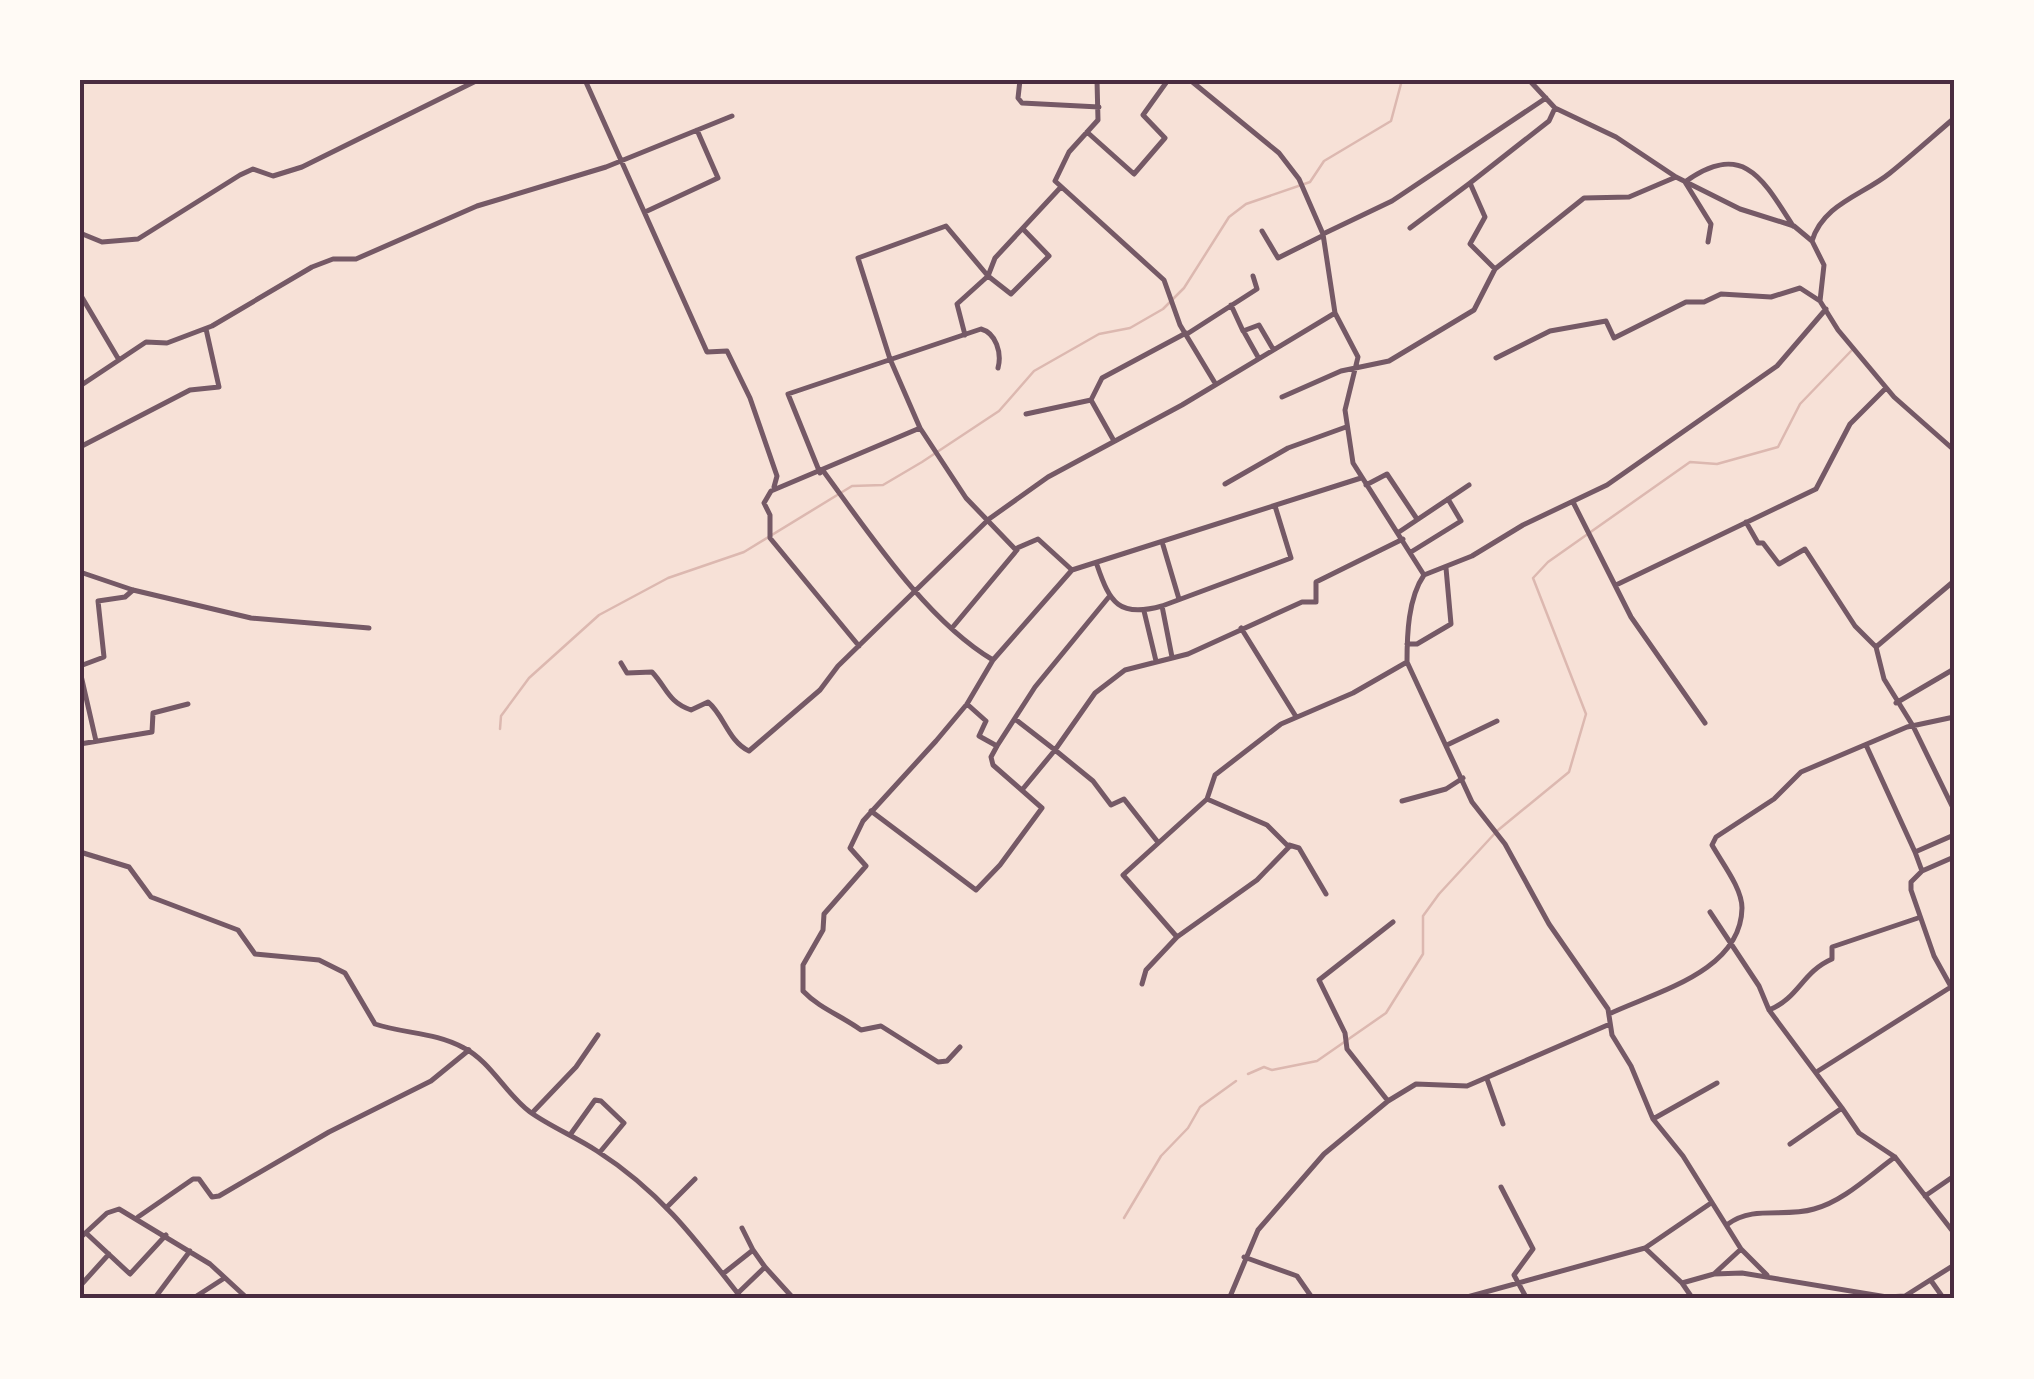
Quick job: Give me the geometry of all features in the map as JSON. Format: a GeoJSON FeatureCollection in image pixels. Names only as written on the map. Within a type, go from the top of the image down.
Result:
{"type":"FeatureCollection","features":[{"type":"Feature","properties":{"kind":"street"},"geometry":{"type":"LineString","coordinates":[[80,233],[102,242],[138,240],[240,175],[253,169],[273,176],[302,166],[478,80]]}},
{"type":"Feature","properties":{"kind":"street"},"geometry":{"type":"LineString","coordinates":[[584,80],[707,352],[727,352],[750,398],[777,476],[765,499],[771,521],[769,536],[859,646]]}},
{"type":"Feature","properties":{"kind":"street"},"geometry":{"type":"LineString","coordinates":[[1020,80],[1018,98],[1022,103],[1100,107]]}},
{"type":"Feature","properties":{"kind":"street"},"geometry":{"type":"LineString","coordinates":[[1097,80],[1098,120],[1056,172],[1060,188],[1159,274],[1215,383]]}},
{"type":"Feature","properties":{"kind":"street"},"geometry":{"type":"LineString","coordinates":[[1087,132],[1134,174],[1165,138],[1144,115],[1168,80]]}},
{"type":"Feature","properties":{"kind":"street"},"geometry":{"type":"LineString","coordinates":[[1190,80],[1279,153],[1302,187],[1322,235],[1335,314],[1358,357],[1358,370],[1345,410],[1361,478],[1424,575]]}},
{"type":"Feature","properties":{"kind":"street"},"geometry":{"type":"LineString","coordinates":[[1528,80],[1555,108],[1616,137],[1685,182],[1715,193],[1740,210],[1794,226]]}},
{"type":"Feature","properties":{"kind":"street"},"geometry":{"type":"LineString","coordinates":[[1262,231],[1276,258],[1392,202],[1547,97]]}},
{"type":"Feature","properties":{"kind":"street"},"geometry":{"type":"LineString","coordinates":[[1410,228],[1549,121],[1555,108]]}},
{"type":"Feature","properties":{"kind":"street"},"geometry":{"type":"LineString","coordinates":[[80,386],[146,342],[167,343],[206,328],[312,267],[333,259],[356,259],[518,190],[554,184],[618,162],[732,116]]}},
{"type":"Feature","properties":{"kind":"street"},"geometry":{"type":"LineString","coordinates":[[1812,240],[1816,229],[1836,206],[1873,186],[1952,120]]}},
{"type":"Feature","properties":{"kind":"street"},"geometry":{"type":"LineString","coordinates":[[644,212],[718,178],[697,130]]}},
{"type":"Feature","properties":{"kind":"street"},"geometry":{"type":"LineString","coordinates":[[1685,182],[1718,164],[1740,164],[1754,171],[1794,226],[1812,240],[1824,264],[1820,301]]}},
{"type":"Feature","properties":{"kind":"street"},"geometry":{"type":"LineString","coordinates":[[1282,397],[1341,371],[1358,370],[1412,351],[1474,310],[1494,269],[1584,198],[1629,198],[1676,177]]}},
{"type":"Feature","properties":{"kind":"street"},"geometry":{"type":"LineString","coordinates":[[1685,182],[1710,224],[1708,242]]}},
{"type":"Feature","properties":{"kind":"street"},"geometry":{"type":"LineString","coordinates":[[1470,183],[1485,217],[1470,244],[1494,269]]}},
{"type":"Feature","properties":{"kind":"street"},"geometry":{"type":"LineString","coordinates":[[966,335],[957,304],[988,276],[995,258],[1060,188]]}},
{"type":"Feature","properties":{"kind":"street"},"geometry":{"type":"LineString","coordinates":[[1017,550],[966,498],[920,428],[890,359],[858,258],[946,226],[988,276],[1011,294],[1049,254],[1024,230]]}},
{"type":"Feature","properties":{"kind":"street"},"geometry":{"type":"LineString","coordinates":[[1091,400],[1102,378],[1186,333],[1257,288],[1253,276]]}},
{"type":"Feature","properties":{"kind":"street"},"geometry":{"type":"LineString","coordinates":[[1496,358],[1550,331],[1606,321],[1614,338],[1671,308],[1721,294],[1771,297],[1800,288],[1820,301],[1886,388],[1954,450]]}},
{"type":"Feature","properties":{"kind":"street"},"geometry":{"type":"LineString","coordinates":[[80,294],[120,360]]}},
{"type":"Feature","properties":{"kind":"street"},"geometry":{"type":"LineString","coordinates":[[1231,305],[1258,358]]}},
{"type":"Feature","properties":{"kind":"street"},"geometry":{"type":"LineString","coordinates":[[1767,1276],[1742,1250],[1684,1156],[1653,1119],[1610,1024],[1610,1014],[1472,802],[1407,662],[1407,644],[1414,599],[1424,575],[1446,568],[1607,485],[1778,366],[1826,309]]}},
{"type":"Feature","properties":{"kind":"street"},"geometry":{"type":"LineString","coordinates":[[620,663],[627,673],[652,672],[668,698],[681,706],[690,710],[708,702],[714,706],[731,736],[749,751],[820,690],[859,646],[919,592],[989,519],[1048,476],[1335,314]]}},
{"type":"Feature","properties":{"kind":"street"},"geometry":{"type":"LineString","coordinates":[[1244,332],[1259,325],[1273,349]]}},
{"type":"Feature","properties":{"kind":"street"},"geometry":{"type":"LineString","coordinates":[[80,447],[190,390],[218,387],[206,328]]}},
{"type":"Feature","properties":{"kind":"street"},"geometry":{"type":"LineString","coordinates":[[992,660],[952,628],[919,592],[822,472],[788,394],[981,329],[993,336],[1000,356],[998,368]]}},
{"type":"Feature","properties":{"kind":"street"},"geometry":{"type":"LineString","coordinates":[[1616,585],[1816,488],[1850,424],[1886,388]]}},
{"type":"Feature","properties":{"kind":"street"},"geometry":{"type":"LineString","coordinates":[[1026,414],[1091,400]]}},
{"type":"Feature","properties":{"kind":"street"},"geometry":{"type":"LineString","coordinates":[[1091,400],[1114,440]]}},
{"type":"Feature","properties":{"kind":"street"},"geometry":{"type":"LineString","coordinates":[[1226,484],[1288,448],[1346,427]]}},
{"type":"Feature","properties":{"kind":"street"},"geometry":{"type":"LineString","coordinates":[[770,491],[920,428]]}},
{"type":"Feature","properties":{"kind":"street"},"geometry":{"type":"LineString","coordinates":[[1366,485],[1387,474],[1418,520]]}},
{"type":"Feature","properties":{"kind":"street"},"geometry":{"type":"LineString","coordinates":[[960,1047],[947,1061],[938,1062],[881,1026],[862,1030],[844,1016],[814,1003],[803,991],[803,965],[823,930],[824,914],[866,866],[850,848],[872,811],[967,704],[992,660],[1072,570],[1361,478]]}},
{"type":"Feature","properties":{"kind":"street"},"geometry":{"type":"LineString","coordinates":[[1022,790],[1095,693],[1125,670],[1172,658],[1302,602],[1316,602],[1316,582],[1401,535],[1469,485]]}},
{"type":"Feature","properties":{"kind":"street"},"geometry":{"type":"LineString","coordinates":[[1411,552],[1462,521],[1448,499]]}},
{"type":"Feature","properties":{"kind":"street"},"geometry":{"type":"LineString","coordinates":[[1573,502],[1657,659],[1705,723]]}},
{"type":"Feature","properties":{"kind":"street"},"geometry":{"type":"LineString","coordinates":[[1097,565],[1108,598],[1130,610],[1162,606],[1290,558],[1275,506]]}},
{"type":"Feature","properties":{"kind":"street"},"geometry":{"type":"LineString","coordinates":[[1746,522],[1758,543],[1762,542],[1779,564],[1804,549],[1855,626],[1876,647],[1896,704],[1914,726],[1954,810]]}},
{"type":"Feature","properties":{"kind":"street"},"geometry":{"type":"LineString","coordinates":[[952,628],[1017,550],[1032,539],[1043,541],[1072,570]]}},
{"type":"Feature","properties":{"kind":"street"},"geometry":{"type":"LineString","coordinates":[[1162,544],[1179,599]]}},
{"type":"Feature","properties":{"kind":"street"},"geometry":{"type":"LineString","coordinates":[[1407,644],[1417,644],[1451,624],[1446,568]]}},
{"type":"Feature","properties":{"kind":"street"},"geometry":{"type":"LineString","coordinates":[[80,572],[132,590],[252,618],[369,628]]}},
{"type":"Feature","properties":{"kind":"street"},"geometry":{"type":"LineString","coordinates":[[1876,647],[1954,581]]}},
{"type":"Feature","properties":{"kind":"street"},"geometry":{"type":"LineString","coordinates":[[96,742],[80,669],[104,657],[98,602],[125,597],[132,590]]}},
{"type":"Feature","properties":{"kind":"street"},"geometry":{"type":"LineString","coordinates":[[872,811],[976,890],[1041,805],[991,762],[997,746],[1036,687],[1108,598]]}},
{"type":"Feature","properties":{"kind":"street"},"geometry":{"type":"LineString","coordinates":[[1162,606],[1172,658]]}},
{"type":"Feature","properties":{"kind":"street"},"geometry":{"type":"LineString","coordinates":[[1144,611],[1156,662]]}},
{"type":"Feature","properties":{"kind":"street"},"geometry":{"type":"LineString","coordinates":[[1242,628],[1296,715]]}},
{"type":"Feature","properties":{"kind":"street"},"geometry":{"type":"LineString","coordinates":[[1178,937],[1123,874],[1207,799],[1215,775],[1296,715],[1353,693],[1407,662]]}},
{"type":"Feature","properties":{"kind":"street"},"geometry":{"type":"LineString","coordinates":[[1896,704],[1954,669]]}},
{"type":"Feature","properties":{"kind":"street"},"geometry":{"type":"LineString","coordinates":[[80,744],[152,732],[153,713],[188,704]]}},
{"type":"Feature","properties":{"kind":"street"},"geometry":{"type":"LineString","coordinates":[[967,704],[986,721],[979,736],[997,746]]}},
{"type":"Feature","properties":{"kind":"street"},"geometry":{"type":"LineString","coordinates":[[1610,1014],[1704,969],[1732,942],[1742,910],[1739,894],[1712,846],[1716,837],[1774,799],[1801,772],[1914,726],[1954,716]]}},
{"type":"Feature","properties":{"kind":"street"},"geometry":{"type":"LineString","coordinates":[[1016,719],[1093,781],[1110,805],[1124,799],[1157,841]]}},
{"type":"Feature","properties":{"kind":"street"},"geometry":{"type":"LineString","coordinates":[[1447,745],[1497,721]]}},
{"type":"Feature","properties":{"kind":"street"},"geometry":{"type":"LineString","coordinates":[[1866,745],[1922,871]]}},
{"type":"Feature","properties":{"kind":"street"},"geometry":{"type":"LineString","coordinates":[[1402,801],[1446,789],[1463,778]]}},
{"type":"Feature","properties":{"kind":"street"},"geometry":{"type":"LineString","coordinates":[[1207,799],[1267,826],[1289,845],[1299,848],[1326,894]]}},
{"type":"Feature","properties":{"kind":"street"},"geometry":{"type":"LineString","coordinates":[[1915,852],[1954,834]]}},
{"type":"Feature","properties":{"kind":"street"},"geometry":{"type":"LineString","coordinates":[[1142,984],[1146,970],[1178,937],[1258,880],[1289,845]]}},
{"type":"Feature","properties":{"kind":"street"},"geometry":{"type":"LineString","coordinates":[[80,852],[130,867],[152,897],[238,930],[254,954],[319,960],[345,974],[375,1024],[443,1038],[469,1050],[500,1086],[532,1114],[600,1152],[668,1206],[740,1296],[766,1267]]}},
{"type":"Feature","properties":{"kind":"street"},"geometry":{"type":"LineString","coordinates":[[1818,1071],[1953,988],[1919,918],[1911,890],[1922,871],[1954,856]]}},
{"type":"Feature","properties":{"kind":"street"},"geometry":{"type":"LineString","coordinates":[[1710,912],[1732,942],[1769,1010],[1818,1071],[1859,1133],[1895,1157],[1954,1233]]}},
{"type":"Feature","properties":{"kind":"street"},"geometry":{"type":"LineString","coordinates":[[1769,1010],[1786,1002],[1813,967],[1832,960],[1832,947],[1919,918]]}},
{"type":"Feature","properties":{"kind":"street"},"geometry":{"type":"LineString","coordinates":[[1388,1101],[1346,1042],[1320,976],[1393,922]]}},
{"type":"Feature","properties":{"kind":"street"},"geometry":{"type":"LineString","coordinates":[[1229,1299],[1258,1230],[1324,1154],[1388,1101],[1416,1084],[1468,1086],[1610,1024]]}},
{"type":"Feature","properties":{"kind":"street"},"geometry":{"type":"LineString","coordinates":[[532,1114],[576,1067],[598,1035]]}},
{"type":"Feature","properties":{"kind":"street"},"geometry":{"type":"LineString","coordinates":[[138,1217],[193,1178],[212,1197],[219,1196],[329,1132],[431,1081],[469,1050]]}},
{"type":"Feature","properties":{"kind":"street"},"geometry":{"type":"LineString","coordinates":[[1487,1079],[1503,1124]]}},
{"type":"Feature","properties":{"kind":"street"},"geometry":{"type":"LineString","coordinates":[[1653,1119],[1717,1083]]}},
{"type":"Feature","properties":{"kind":"street"},"geometry":{"type":"LineString","coordinates":[[570,1135],[595,1100],[601,1100],[624,1123],[600,1152]]}},
{"type":"Feature","properties":{"kind":"street"},"geometry":{"type":"LineString","coordinates":[[1790,1144],[1842,1108]]}},
{"type":"Feature","properties":{"kind":"street"},"geometry":{"type":"LineString","coordinates":[[1728,1224],[1745,1214],[1798,1212],[1832,1202],[1895,1157]]}},
{"type":"Feature","properties":{"kind":"street"},"geometry":{"type":"LineString","coordinates":[[1925,1196],[1954,1176]]}},
{"type":"Feature","properties":{"kind":"street"},"geometry":{"type":"LineString","coordinates":[[668,1206],[695,1179]]}},
{"type":"Feature","properties":{"kind":"street"},"geometry":{"type":"LineString","coordinates":[[1501,1187],[1534,1249],[1515,1282]]}},
{"type":"Feature","properties":{"kind":"street"},"geometry":{"type":"LineString","coordinates":[[1460,1299],[1645,1248],[1711,1203]]}},
{"type":"Feature","properties":{"kind":"street"},"geometry":{"type":"LineString","coordinates":[[80,1238],[112,1210],[138,1217],[190,1252],[248,1299]]}},
{"type":"Feature","properties":{"kind":"street"},"geometry":{"type":"LineString","coordinates":[[742,1228],[753,1250],[794,1299]]}},
{"type":"Feature","properties":{"kind":"street"},"geometry":{"type":"LineString","coordinates":[[86,1232],[127,1273],[133,1273],[166,1235]]}},
{"type":"Feature","properties":{"kind":"street"},"geometry":{"type":"LineString","coordinates":[[1645,1248],[1693,1299]]}},
{"type":"Feature","properties":{"kind":"street"},"geometry":{"type":"LineString","coordinates":[[724,1273],[753,1250]]}},
{"type":"Feature","properties":{"kind":"street"},"geometry":{"type":"LineString","coordinates":[[1714,1274],[1742,1250]]}},
{"type":"Feature","properties":{"kind":"street"},"geometry":{"type":"LineString","coordinates":[[154,1299],[190,1252]]}},
{"type":"Feature","properties":{"kind":"street"},"geometry":{"type":"LineString","coordinates":[[80,1286],[109,1254]]}},
{"type":"Feature","properties":{"kind":"street"},"geometry":{"type":"LineString","coordinates":[[1244,1257],[1297,1276],[1314,1299]]}},
{"type":"Feature","properties":{"kind":"street"},"geometry":{"type":"LineString","coordinates":[[1682,1283],[1714,1274],[1767,1276],[1887,1297],[1905,1296],[1954,1265]]}},
{"type":"Feature","properties":{"kind":"street"},"geometry":{"type":"LineString","coordinates":[[192,1299],[224,1278]]}},
{"type":"Feature","properties":{"kind":"street"},"geometry":{"type":"LineString","coordinates":[[1515,1282],[1527,1299]]}},
{"type":"Feature","properties":{"kind":"street"},"geometry":{"type":"LineString","coordinates":[[1932,1282],[1944,1299]]}},
{"type":"Feature","properties":{"kind":"waterway"},"geometry":{"type":"LineString","coordinates":[[500,729],[501,716],[529,678],[599,615],[668,578],[744,552],[852,486],[883,485],[999,411],[1034,371],[1099,334],[1130,328],[1163,309],[1184,288],[1229,217],[1246,204],[1310,182],[1324,161],[1391,121],[1402,80]]}},
{"type":"Feature","properties":{"kind":"waterway"},"geometry":{"type":"LineString","coordinates":[[1248,1074],[1264,1067],[1272,1070],[1317,1061],[1386,1013],[1423,954],[1423,916],[1439,894],[1497,831],[1569,772],[1586,714],[1533,578],[1548,562],[1690,462],[1717,464],[1778,447],[1800,404],[1852,350]]}},
{"type":"Feature","properties":{"kind":"waterway"},"geometry":{"type":"LineString","coordinates":[[1124,1218],[1161,1156],[1188,1128],[1200,1107],[1236,1081]]}}]}
